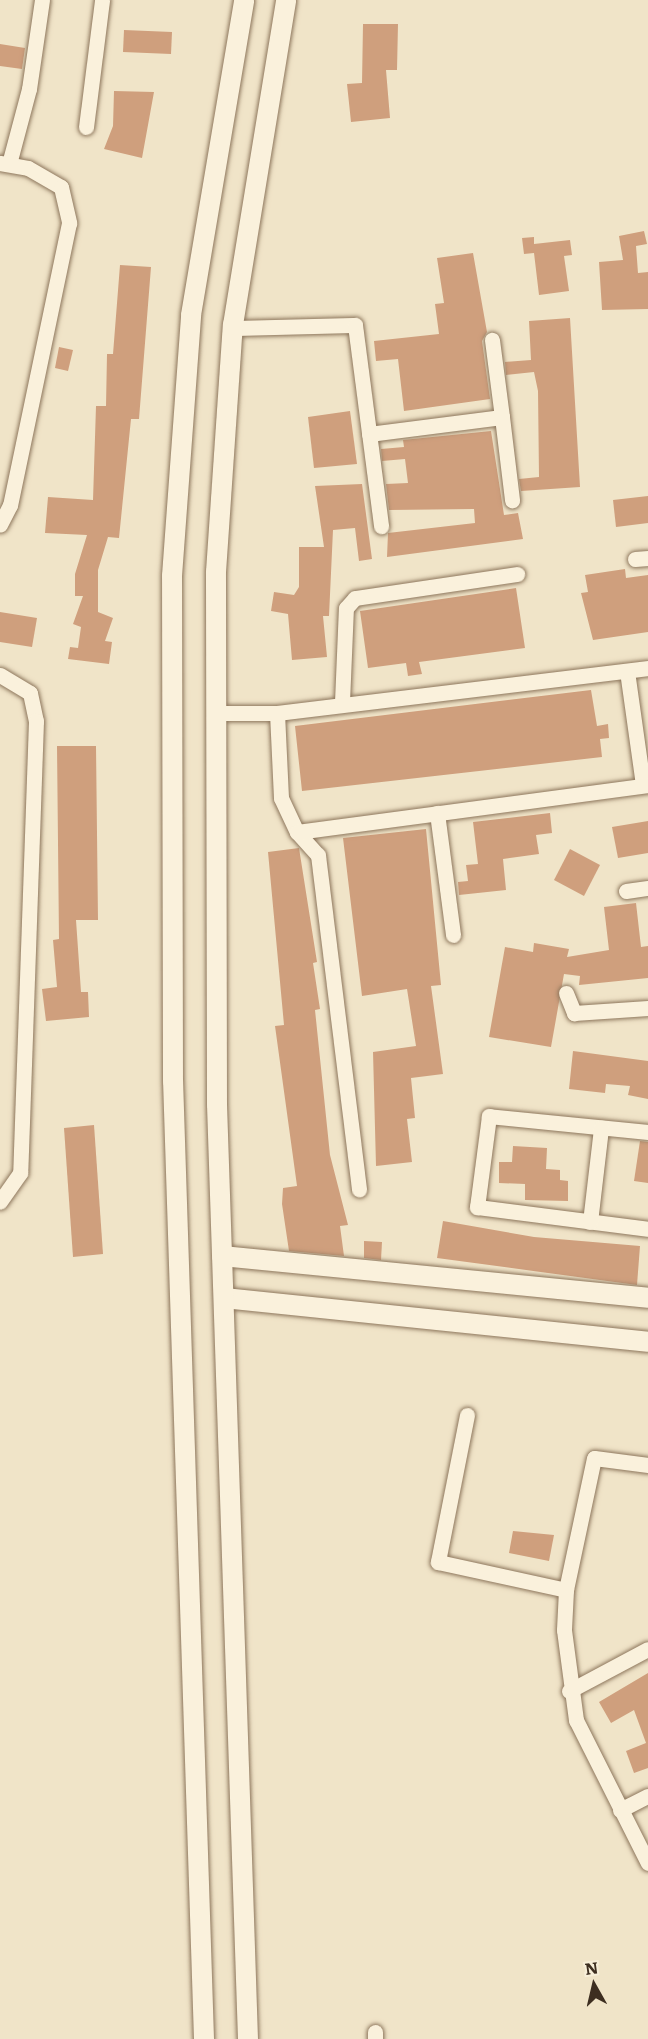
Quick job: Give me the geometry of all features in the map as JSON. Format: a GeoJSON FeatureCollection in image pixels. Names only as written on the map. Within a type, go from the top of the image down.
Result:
{"type":"FeatureCollection","features":[{"type":"Feature","properties":{"kind":"street"},"geometry":{"type":"LineString","coordinates":[[0,525],[10,504],[69,223],[61,187],[36,171],[4,164],[29,89],[42,0]]}},
{"type":"Feature","properties":{"kind":"street"},"geometry":{"type":"LineString","coordinates":[[86,127],[102,0]]}},
{"type":"Feature","properties":{"kind":"street"},"geometry":{"type":"LineString","coordinates":[[204,2039],[173,1081],[172,576],[191,315],[244,0]]}},
{"type":"Feature","properties":{"kind":"street"},"geometry":{"type":"LineString","coordinates":[[248,2039],[222,1256],[216,572],[233,328],[286,0]]}},
{"type":"Feature","properties":{"kind":"street"},"geometry":{"type":"LineString","coordinates":[[233,328],[355,325],[381,526]]}},
{"type":"Feature","properties":{"kind":"street"},"geometry":{"type":"LineString","coordinates":[[492,340],[512,500]]}},
{"type":"Feature","properties":{"kind":"street"},"geometry":{"type":"LineString","coordinates":[[369,434],[502,417]]}},
{"type":"Feature","properties":{"kind":"street"},"geometry":{"type":"LineString","coordinates":[[342,702],[346,608],[355,598],[517,574]]}},
{"type":"Feature","properties":{"kind":"street"},"geometry":{"type":"LineString","coordinates":[[218,713],[277,713],[342,702],[648,668]]}},
{"type":"Feature","properties":{"kind":"street"},"geometry":{"type":"LineString","coordinates":[[297,832],[645,785],[627,671]]}},
{"type":"Feature","properties":{"kind":"street"},"geometry":{"type":"LineString","coordinates":[[0,675],[30,693],[36,721],[20,1173],[0,1202]]}},
{"type":"Feature","properties":{"kind":"street"},"geometry":{"type":"LineString","coordinates":[[277,713],[280,798],[297,832],[318,855],[359,1190]]}},
{"type":"Feature","properties":{"kind":"street"},"geometry":{"type":"LineString","coordinates":[[437,813],[453,935]]}},
{"type":"Feature","properties":{"kind":"street"},"geometry":{"type":"LineString","coordinates":[[626,891],[648,888]]}},
{"type":"Feature","properties":{"kind":"street"},"geometry":{"type":"LineString","coordinates":[[566,993],[574,1013],[648,1008]]}},
{"type":"Feature","properties":{"kind":"street"},"geometry":{"type":"LineString","coordinates":[[648,1132],[489,1116],[477,1207],[648,1229]]}},
{"type":"Feature","properties":{"kind":"street"},"geometry":{"type":"LineString","coordinates":[[590,1222],[602,1128]]}},
{"type":"Feature","properties":{"kind":"street"},"geometry":{"type":"LineString","coordinates":[[222,1256],[648,1298]]}},
{"type":"Feature","properties":{"kind":"street"},"geometry":{"type":"LineString","coordinates":[[224,1298],[648,1342]]}},
{"type":"Feature","properties":{"kind":"street"},"geometry":{"type":"LineString","coordinates":[[467,1415],[438,1562],[566,1590]]}},
{"type":"Feature","properties":{"kind":"street"},"geometry":{"type":"LineString","coordinates":[[648,1465],[594,1458],[566,1590],[569,1691],[584,1740],[648,1863]]}},
{"type":"Feature","properties":{"kind":"street"},"geometry":{"type":"LineString","coordinates":[[569,1691],[648,1649]]}},
{"type":"Feature","properties":{"kind":"street"},"geometry":{"type":"LineString","coordinates":[[620,1810],[648,1796]]}},
{"type":"Feature","properties":{"kind":"building"},"geometry":{"type":"Polygon","coordinates":[[[363,24],[398,24],[397,70],[386,70],[390,118],[351,122],[347,84],[362,83],[363,24]]]}},
{"type":"Feature","properties":{"kind":"building"},"geometry":{"type":"Polygon","coordinates":[[[124,30],[172,32],[171,54],[123,52],[124,30]]]}},
{"type":"Feature","properties":{"kind":"building"},"geometry":{"type":"Polygon","coordinates":[[[0,44],[25,48],[22,69],[0,66],[0,44]]]}},
{"type":"Feature","properties":{"kind":"building"},"geometry":{"type":"Polygon","coordinates":[[[114,91],[154,92],[142,158],[104,149],[113,126],[114,91]]]}},
{"type":"Feature","properties":{"kind":"building"},"geometry":{"type":"Polygon","coordinates":[[[644,231],[647,244],[636,246],[638,273],[648,272],[648,309],[602,310],[599,262],[623,260],[619,236],[644,231]]]}},
{"type":"Feature","properties":{"kind":"building"},"geometry":{"type":"Polygon","coordinates":[[[534,237],[534,244],[570,240],[572,255],[564,256],[569,291],[539,295],[534,253],[524,254],[522,238],[534,237]]]}},
{"type":"Feature","properties":{"kind":"building"},"geometry":{"type":"Polygon","coordinates":[[[473,253],[487,332],[482,341],[490,399],[404,411],[398,359],[376,361],[374,341],[439,334],[435,304],[444,303],[437,258],[473,253]]]}},
{"type":"Feature","properties":{"kind":"building"},"geometry":{"type":"Polygon","coordinates":[[[120,265],[151,267],[139,419],[131,419],[119,538],[108,537],[98,570],[98,612],[113,618],[105,641],[112,642],[109,664],[68,659],[70,647],[78,648],[81,627],[73,624],[83,596],[75,596],[75,574],[87,535],[45,533],[48,497],[93,500],[96,406],[106,406],[107,354],[113,354],[120,265]]]}},
{"type":"Feature","properties":{"kind":"building"},"geometry":{"type":"Polygon","coordinates":[[[570,318],[580,487],[521,491],[519,479],[539,477],[538,391],[534,372],[506,375],[505,362],[531,360],[529,321],[570,318]]]}},
{"type":"Feature","properties":{"kind":"building"},"geometry":{"type":"Polygon","coordinates":[[[59,347],[73,350],[68,371],[55,368],[59,347]]]}},
{"type":"Feature","properties":{"kind":"building"},"geometry":{"type":"Polygon","coordinates":[[[350,411],[357,464],[314,468],[308,417],[350,411]]]}},
{"type":"Feature","properties":{"kind":"building"},"geometry":{"type":"Polygon","coordinates":[[[491,431],[504,515],[518,513],[523,539],[387,557],[388,533],[475,523],[474,509],[389,510],[386,484],[408,483],[405,459],[382,461],[381,449],[404,447],[403,440],[491,431]]]}},
{"type":"Feature","properties":{"kind":"building"},"geometry":{"type":"Polygon","coordinates":[[[362,484],[372,559],[359,561],[355,528],[333,530],[329,616],[323,616],[327,657],[292,660],[288,614],[271,611],[274,592],[294,595],[299,587],[299,547],[324,547],[315,486],[362,484]]]}},
{"type":"Feature","properties":{"kind":"building"},"geometry":{"type":"Polygon","coordinates":[[[648,496],[648,523],[616,527],[613,500],[648,496]]]}},
{"type":"Feature","properties":{"kind":"building"},"geometry":{"type":"Polygon","coordinates":[[[625,569],[626,578],[648,575],[648,632],[593,640],[581,593],[588,592],[585,575],[625,569]]]}},
{"type":"Feature","properties":{"kind":"building"},"geometry":{"type":"Polygon","coordinates":[[[516,588],[525,648],[419,662],[422,674],[408,676],[406,663],[368,668],[360,611],[516,588]]]}},
{"type":"Feature","properties":{"kind":"building"},"geometry":{"type":"Polygon","coordinates":[[[0,612],[37,618],[32,647],[0,642],[0,612]]]}},
{"type":"Feature","properties":{"kind":"building"},"geometry":{"type":"Polygon","coordinates":[[[591,690],[597,726],[608,724],[609,738],[600,739],[602,757],[302,791],[295,726],[591,690]]]}},
{"type":"Feature","properties":{"kind":"building"},"geometry":{"type":"Polygon","coordinates":[[[57,746],[96,746],[98,920],[76,920],[81,992],[88,992],[89,1017],[46,1021],[42,989],[57,987],[53,940],[59,939],[57,746]]]}},
{"type":"Feature","properties":{"kind":"building"},"geometry":{"type":"Polygon","coordinates":[[[550,813],[552,833],[536,835],[539,854],[503,859],[506,890],[459,895],[458,882],[468,881],[466,865],[478,864],[473,822],[550,813]]]}},
{"type":"Feature","properties":{"kind":"building"},"geometry":{"type":"Polygon","coordinates":[[[648,821],[648,853],[618,858],[612,827],[648,821]]]}},
{"type":"Feature","properties":{"kind":"building"},"geometry":{"type":"Polygon","coordinates":[[[426,829],[441,985],[431,986],[443,1074],[411,1078],[415,1118],[407,1119],[412,1162],[376,1166],[373,1052],[416,1046],[407,989],[362,996],[343,838],[426,829]]]}},
{"type":"Feature","properties":{"kind":"building"},"geometry":{"type":"Polygon","coordinates":[[[299,848],[317,962],[313,963],[320,1009],[315,1010],[330,1155],[348,1225],[340,1226],[344,1256],[289,1251],[282,1204],[283,1188],[297,1186],[275,1026],[284,1025],[268,852],[299,848]]]}},
{"type":"Feature","properties":{"kind":"building"},"geometry":{"type":"Polygon","coordinates":[[[570,849],[600,865],[584,896],[554,880],[570,849]]]}},
{"type":"Feature","properties":{"kind":"building"},"geometry":{"type":"Polygon","coordinates":[[[636,903],[641,947],[648,946],[648,978],[579,985],[580,976],[564,974],[551,1047],[489,1037],[505,947],[533,952],[534,943],[569,949],[567,957],[609,950],[604,907],[636,903]]]}},
{"type":"Feature","properties":{"kind":"building"},"geometry":{"type":"Polygon","coordinates":[[[573,1051],[648,1061],[648,1099],[628,1095],[630,1086],[606,1084],[605,1093],[569,1089],[573,1051]]]}},
{"type":"Feature","properties":{"kind":"building"},"geometry":{"type":"Polygon","coordinates":[[[94,1125],[103,1254],[73,1257],[64,1128],[94,1125]]]}},
{"type":"Feature","properties":{"kind":"building"},"geometry":{"type":"Polygon","coordinates":[[[640,1141],[648,1142],[648,1183],[634,1181],[640,1141]]]}},
{"type":"Feature","properties":{"kind":"building"},"geometry":{"type":"Polygon","coordinates":[[[513,1146],[547,1148],[546,1169],[560,1170],[560,1180],[568,1181],[568,1201],[525,1200],[525,1184],[499,1183],[499,1162],[512,1162],[513,1146]]]}},
{"type":"Feature","properties":{"kind":"building"},"geometry":{"type":"Polygon","coordinates":[[[443,1221],[534,1237],[640,1246],[637,1285],[437,1258],[443,1221]]]}},
{"type":"Feature","properties":{"kind":"building"},"geometry":{"type":"Polygon","coordinates":[[[364,1241],[382,1242],[381,1260],[364,1258],[364,1241]]]}},
{"type":"Feature","properties":{"kind":"building"},"geometry":{"type":"Polygon","coordinates":[[[513,1531],[554,1535],[549,1561],[509,1553],[513,1531]]]}},
{"type":"Feature","properties":{"kind":"building"},"geometry":{"type":"Polygon","coordinates":[[[648,1673],[648,1768],[634,1773],[626,1751],[646,1743],[634,1710],[611,1723],[599,1702],[648,1673]]]}}]}
